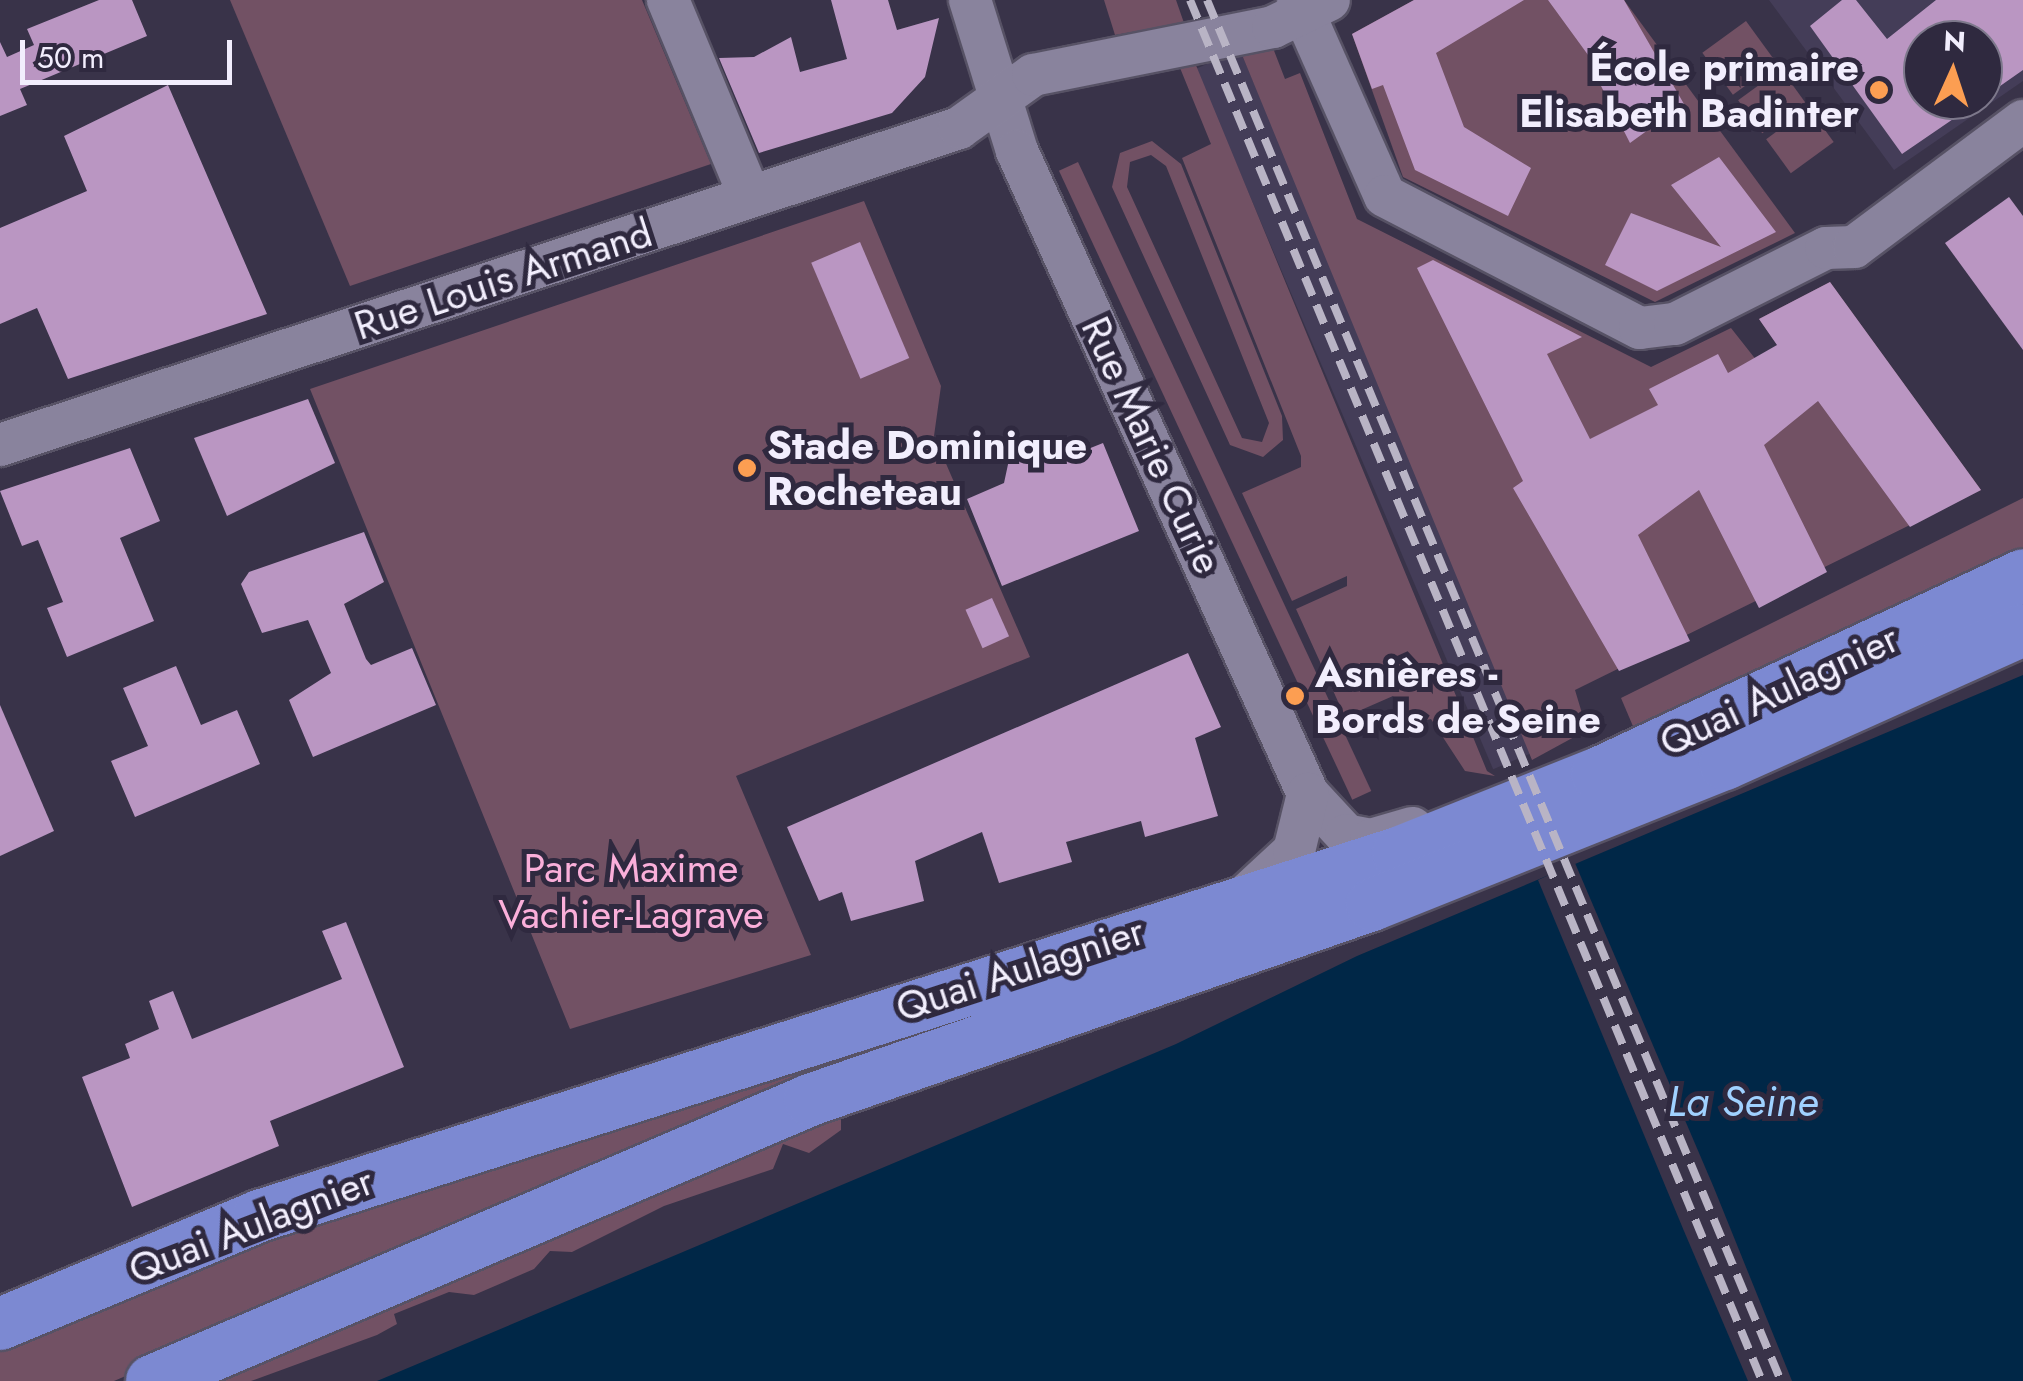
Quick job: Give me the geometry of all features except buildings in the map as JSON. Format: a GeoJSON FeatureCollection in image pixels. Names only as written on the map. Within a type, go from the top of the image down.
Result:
{"type":"FeatureCollection","features":[{"type":"Feature","properties":{"kind":"main road","name":"Quai Aulagnier"},"geometry":{"type":"LineString","coordinates":[[0,1324],[259,1216],[1240,902],[1518,804],[2023,575]]}},
{"type":"Feature","properties":{"kind":"main road","name":"Quai Aulagnier"},"geometry":{"type":"LineString","coordinates":[[152,1381],[810,1100],[1372,905],[1725,764],[2023,630]]}},
{"type":"Feature","properties":{"kind":"street"},"geometry":{"type":"LineString","coordinates":[[668,0],[749,196]]}},
{"type":"Feature","properties":{"kind":"street","name":"Rue Marie Curie"},"geometry":{"type":"LineString","coordinates":[[970,0],[995,97],[1308,794],[1339,830],[1360,839],[1518,804]]}},
{"type":"Feature","properties":{"kind":"street"},"geometry":{"type":"LineString","coordinates":[[1310,5],[1385,196],[1630,324],[1676,324],[1826,248],[1854,247],[1900,206],[2023,120]]}},
{"type":"Feature","properties":{"kind":"street","name":"Rue Louis Armand"},"geometry":{"type":"LineString","coordinates":[[0,445],[958,128],[995,97],[1033,75],[1310,5]]}},
{"type":"Feature","properties":{"kind":"street"},"geometry":{"type":"LineString","coordinates":[[1240,902],[1294,851],[1308,794]]}},
{"type":"Feature","properties":{"kind":"shaded area","name":"École primaire Elisabeth Badinter"},"geometry":{"type":"Polygon","coordinates":[[[1769,0],[2023,0],[2023,81],[2003,95],[2003,20],[1903,20],[1903,120],[1966,120],[1894,170],[1769,0]]]}},
{"type":"Feature","properties":{"kind":"shaded area"},"geometry":{"type":"Polygon","coordinates":[[[1240,50],[1537,751],[1493,769],[1196,69],[1240,50]]]}},
{"type":"Feature","properties":{"kind":"green space"},"geometry":{"type":"Polygon","coordinates":[[[230,0],[642,0],[711,164],[350,286],[230,0]]]}},
{"type":"Feature","properties":{"kind":"green space"},"geometry":{"type":"Polygon","coordinates":[[[1104,0],[1176,0],[1184,23],[1115,35],[1104,0]]]}},
{"type":"Feature","properties":{"kind":"green space"},"geometry":{"type":"Polygon","coordinates":[[[1414,0],[1624,0],[1795,233],[1655,302],[1403,177],[1352,34],[1414,0]]]}},
{"type":"Feature","properties":{"kind":"green space"},"geometry":{"type":"Polygon","coordinates":[[[1746,21],[1777,63],[1733,95],[1702,53],[1746,21]]]}},
{"type":"Feature","properties":{"kind":"green space"},"geometry":{"type":"Polygon","coordinates":[[[1273,48],[1285,79],[1300,73],[1357,219],[1651,367],[1731,328],[1757,361],[1778,346],[1759,319],[1830,282],[1981,490],[1575,690],[1587,730],[1532,760],[1240,50],[1273,48]]]}},
{"type":"Feature","properties":{"kind":"green space"},"geometry":{"type":"Polygon","coordinates":[[[1193,58],[1487,771],[1495,776],[1465,771],[1431,719],[1404,725],[1393,696],[1345,717],[1296,609],[1347,586],[1347,576],[1292,601],[1242,493],[1301,467],[1301,456],[1182,158],[1211,144],[1178,63],[1193,58]]]}},
{"type":"Feature","properties":{"kind":"green space"},"geometry":{"type":"Polygon","coordinates":[[[1781,69],[1805,102],[1762,133],[1738,100],[1781,69]]]}},
{"type":"Feature","properties":{"kind":"green space"},"geometry":{"type":"Polygon","coordinates":[[[1809,108],[1834,142],[1791,173],[1766,139],[1809,108]]]}},
{"type":"Feature","properties":{"kind":"green space"},"geometry":{"type":"Polygon","coordinates":[[[1152,141],[1181,164],[1282,416],[1283,440],[1263,457],[1230,445],[1112,187],[1120,153],[1152,141]],[[1151,155],[1130,162],[1127,187],[1242,438],[1262,442],[1269,423],[1166,166],[1151,155]]]}},
{"type":"Feature","properties":{"kind":"green space"},"geometry":{"type":"Polygon","coordinates":[[[1078,162],[1371,791],[1352,800],[1059,171],[1078,162]]]}},
{"type":"Feature","properties":{"kind":"green space","name":"Parc Maxime Vachier-Lagrave"},"geometry":{"type":"Polygon","coordinates":[[[864,201],[941,386],[934,436],[1030,657],[736,776],[811,955],[570,1029],[310,389],[864,201]]]}},
{"type":"Feature","properties":{"kind":"green space"},"geometry":{"type":"Polygon","coordinates":[[[2023,498],[2023,549],[1635,731],[1621,698],[2023,498]]]}},
{"type":"Feature","properties":{"kind":"green space"},"geometry":{"type":"Polygon","coordinates":[[[2023,595],[2023,613],[832,1072],[114,1381],[0,1381],[0,1339],[2023,595]]]}},
{"type":"Feature","properties":{"kind":"green space"},"geometry":{"type":"Polygon","coordinates":[[[841,1112],[841,1130],[809,1153],[783,1144],[773,1169],[664,1206],[572,1252],[550,1251],[534,1269],[474,1295],[449,1292],[394,1314],[397,1324],[377,1335],[251,1381],[194,1381],[841,1112]]]}},
{"type":"Feature","properties":{"kind":"water","name":"La Seine"},"geometry":{"type":"Polygon","coordinates":[[[2023,675],[2023,1381],[377,1381],[1176,1044],[1357,956],[2023,675]]]}},
{"type":"Feature","properties":{"kind":"pier"},"geometry":{"type":"Polygon","coordinates":[[[1575,863],[1792,1381],[1748,1381],[1684,1231],[1538,880],[1575,863]]]}},
{"type":"Feature","properties":{"kind":"railway"},"geometry":{"type":"LineString","coordinates":[[1190,0],[1762,1381]]}},
{"type":"Feature","properties":{"kind":"railway"},"geometry":{"type":"LineString","coordinates":[[1207,0],[1781,1381]]}},
{"type":"Feature","properties":{"kind":"place","name":"École primaire Elisabeth Badinter"},"geometry":{"type":"Point","coordinates":[1879,90]}},
{"type":"Feature","properties":{"kind":"place","name":"Stade Dominique Rocheteau"},"geometry":{"type":"Point","coordinates":[747,468]}},
{"type":"Feature","properties":{"kind":"place","name":"Asnières - Bords de Seine"},"geometry":{"type":"Point","coordinates":[1295,696]}}]}
